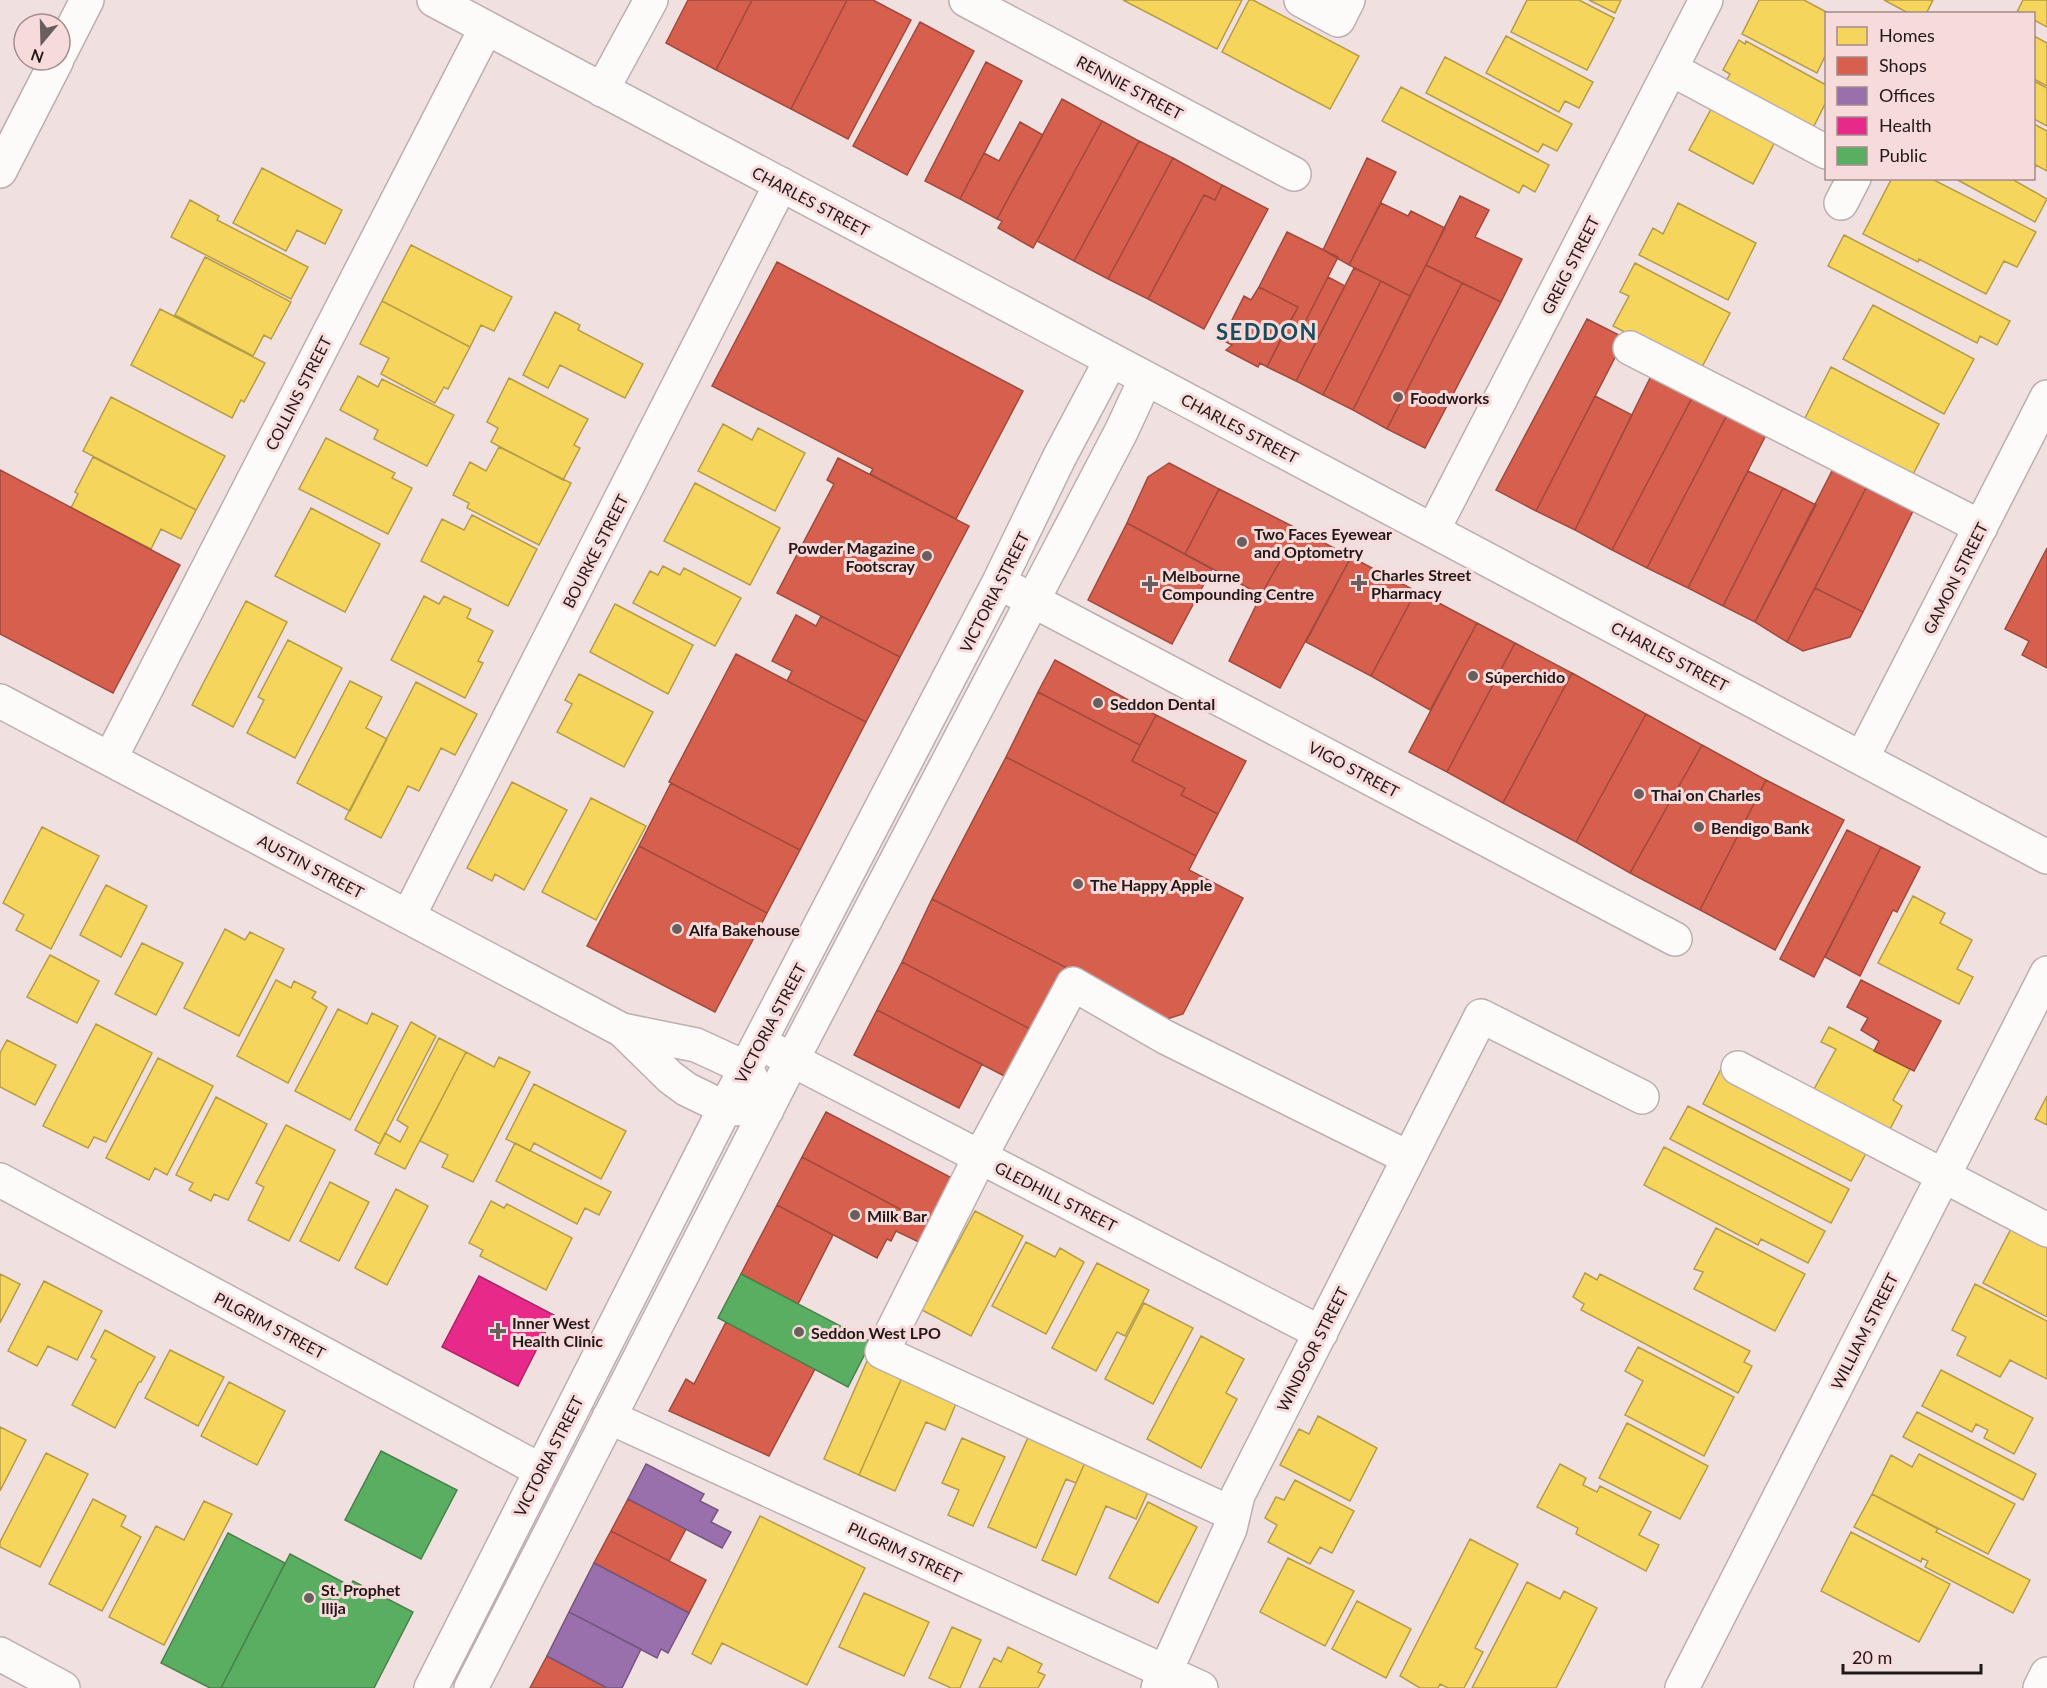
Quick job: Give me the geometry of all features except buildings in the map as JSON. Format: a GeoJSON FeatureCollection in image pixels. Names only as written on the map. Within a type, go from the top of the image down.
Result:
{"type":"FeatureCollection","features":[{"type":"Feature","properties":{"kind":"street"},"geometry":{"type":"LineString","coordinates":[[72,29],[87,0]]}},
{"type":"Feature","properties":{"kind":"street","name":"CHARLES STREET"},"geometry":{"type":"LineString","coordinates":[[434,0],[2047,856]]}},
{"type":"Feature","properties":{"kind":"street"},"geometry":{"type":"LineString","coordinates":[[602,90],[651,0]]}},
{"type":"Feature","properties":{"kind":"street","name":"RENNIE STREET"},"geometry":{"type":"LineString","coordinates":[[966,0],[1294,174]]}},
{"type":"Feature","properties":{"kind":"street"},"geometry":{"type":"LineString","coordinates":[[1301,0],[1338,20],[1348,0]]}},
{"type":"Feature","properties":{"kind":"street","name":"GREIG STREET"},"geometry":{"type":"LineString","coordinates":[[1433,530],[1706,0]]}},
{"type":"Feature","properties":{"kind":"street","name":"COLLINS STREET"},"geometry":{"type":"LineString","coordinates":[[110,759],[486,28]]}},
{"type":"Feature","properties":{"kind":"street"},"geometry":{"type":"LineString","coordinates":[[1671,69],[1825,151]]}},
{"type":"Feature","properties":{"kind":"street"},"geometry":{"type":"LineString","coordinates":[[0,171],[51,72]]}},
{"type":"Feature","properties":{"kind":"street","name":"BOURKE STREET"},"geometry":{"type":"LineString","coordinates":[[408,917],[781,184]]}},
{"type":"Feature","properties":{"kind":"street"},"geometry":{"type":"LineString","coordinates":[[1630,348],[1980,527]]}},
{"type":"Feature","properties":{"kind":"street","name":"VICTORIA STREET"},"geometry":{"type":"LineString","coordinates":[[431,1688],[725,1108],[999,582],[1059,458],[1111,360]]}},
{"type":"Feature","properties":{"kind":"street"},"geometry":{"type":"LineString","coordinates":[[471,1688],[792,1060],[1121,432],[1146,378]]}},
{"type":"Feature","properties":{"kind":"street","name":"GAMON STREET"},"geometry":{"type":"LineString","coordinates":[[1862,758],[2047,397]]}},
{"type":"Feature","properties":{"kind":"street","name":"VIGO STREET"},"geometry":{"type":"LineString","coordinates":[[999,582],[1675,939]]}},
{"type":"Feature","properties":{"kind":"street","name":"AUSTIN STREET"},"geometry":{"type":"LineString","coordinates":[[0,701],[622,1030],[680,1085],[725,1108]]}},
{"type":"Feature","properties":{"kind":"street","name":"WILLIAM STREET"},"geometry":{"type":"LineString","coordinates":[[1682,1688],[2047,973]]}},
{"type":"Feature","properties":{"kind":"street"},"geometry":{"type":"LineString","coordinates":[[1233,1514],[882,1352],[980,1157],[1073,984],[1166,1036],[1409,1158]]}},
{"type":"Feature","properties":{"kind":"street","name":"WINDSOR STREET"},"geometry":{"type":"LineString","coordinates":[[1162,1680],[1230,1529],[1238,1495],[1481,1016],[1642,1097]]}},
{"type":"Feature","properties":{"kind":"street","name":"AUSTIN STREET"},"geometry":{"type":"LineString","coordinates":[[622,1030],[752,1056]]}},
{"type":"Feature","properties":{"kind":"street"},"geometry":{"type":"LineString","coordinates":[[752,1056],[767,1110]]}},
{"type":"Feature","properties":{"kind":"street","name":"GLEDHILL STREET"},"geometry":{"type":"LineString","coordinates":[[752,1056],[792,1060],[1321,1333]]}},
{"type":"Feature","properties":{"kind":"street"},"geometry":{"type":"LineString","coordinates":[[1738,1068],[2047,1230]]}},
{"type":"Feature","properties":{"kind":"street"},"geometry":{"type":"LineString","coordinates":[[725,1108],[767,1110]]}},
{"type":"Feature","properties":{"kind":"street","name":"PILGRIM STREET"},"geometry":{"type":"LineString","coordinates":[[0,1180],[540,1470]]}},
{"type":"Feature","properties":{"kind":"street","name":"PILGRIM STREET"},"geometry":{"type":"LineString","coordinates":[[609,1418],[1162,1680],[1201,1688]]}},
{"type":"Feature","properties":{"kind":"street"},"geometry":{"type":"LineString","coordinates":[[0,1654],[63,1688]]}},
{"type":"Feature","properties":{"kind":"street"},"geometry":{"type":"LineString","coordinates":[[2040,1688],[2047,1674]]}},
{"type":"Feature","properties":{"kind":"place","name":"Foodworks"},"geometry":{"type":"Point","coordinates":[1398,397]}},
{"type":"Feature","properties":{"kind":"place","name":"Two Faces Eyewear and Optometry"},"geometry":{"type":"Point","coordinates":[1242,542]}},
{"type":"Feature","properties":{"kind":"place","name":"Powder Magazine Footscray"},"geometry":{"type":"Point","coordinates":[927,556]}},
{"type":"Feature","properties":{"kind":"place","name":"Charles Street Pharmacy"},"geometry":{"type":"Point","coordinates":[1359,583]}},
{"type":"Feature","properties":{"kind":"place","name":"Melbourne Compounding Centre"},"geometry":{"type":"Point","coordinates":[1150,584]}},
{"type":"Feature","properties":{"kind":"place","name":"Súperchido"},"geometry":{"type":"Point","coordinates":[1473,676]}},
{"type":"Feature","properties":{"kind":"place","name":"Seddon Dental"},"geometry":{"type":"Point","coordinates":[1098,703]}},
{"type":"Feature","properties":{"kind":"place","name":"Thai on Charles"},"geometry":{"type":"Point","coordinates":[1639,794]}},
{"type":"Feature","properties":{"kind":"place","name":"Bendigo Bank"},"geometry":{"type":"Point","coordinates":[1699,827]}},
{"type":"Feature","properties":{"kind":"place","name":"The Happy Apple"},"geometry":{"type":"Point","coordinates":[1078,884]}},
{"type":"Feature","properties":{"kind":"place","name":"Alfa Bakehouse"},"geometry":{"type":"Point","coordinates":[677,929]}},
{"type":"Feature","properties":{"kind":"place","name":"Milk Bar"},"geometry":{"type":"Point","coordinates":[855,1215]}},
{"type":"Feature","properties":{"kind":"place","name":"Inner West Health Clinic"},"geometry":{"type":"Point","coordinates":[498,1331]}},
{"type":"Feature","properties":{"kind":"place","name":"Seddon West LPO"},"geometry":{"type":"Point","coordinates":[799,1332]}},
{"type":"Feature","properties":{"kind":"place","name":"St. Prophet Ilija"},"geometry":{"type":"Point","coordinates":[309,1598]}},
{"type":"Feature","properties":{"kind":"district","name":"SEDDON"},"geometry":{"type":"Point","coordinates":[1267,331]}}]}
